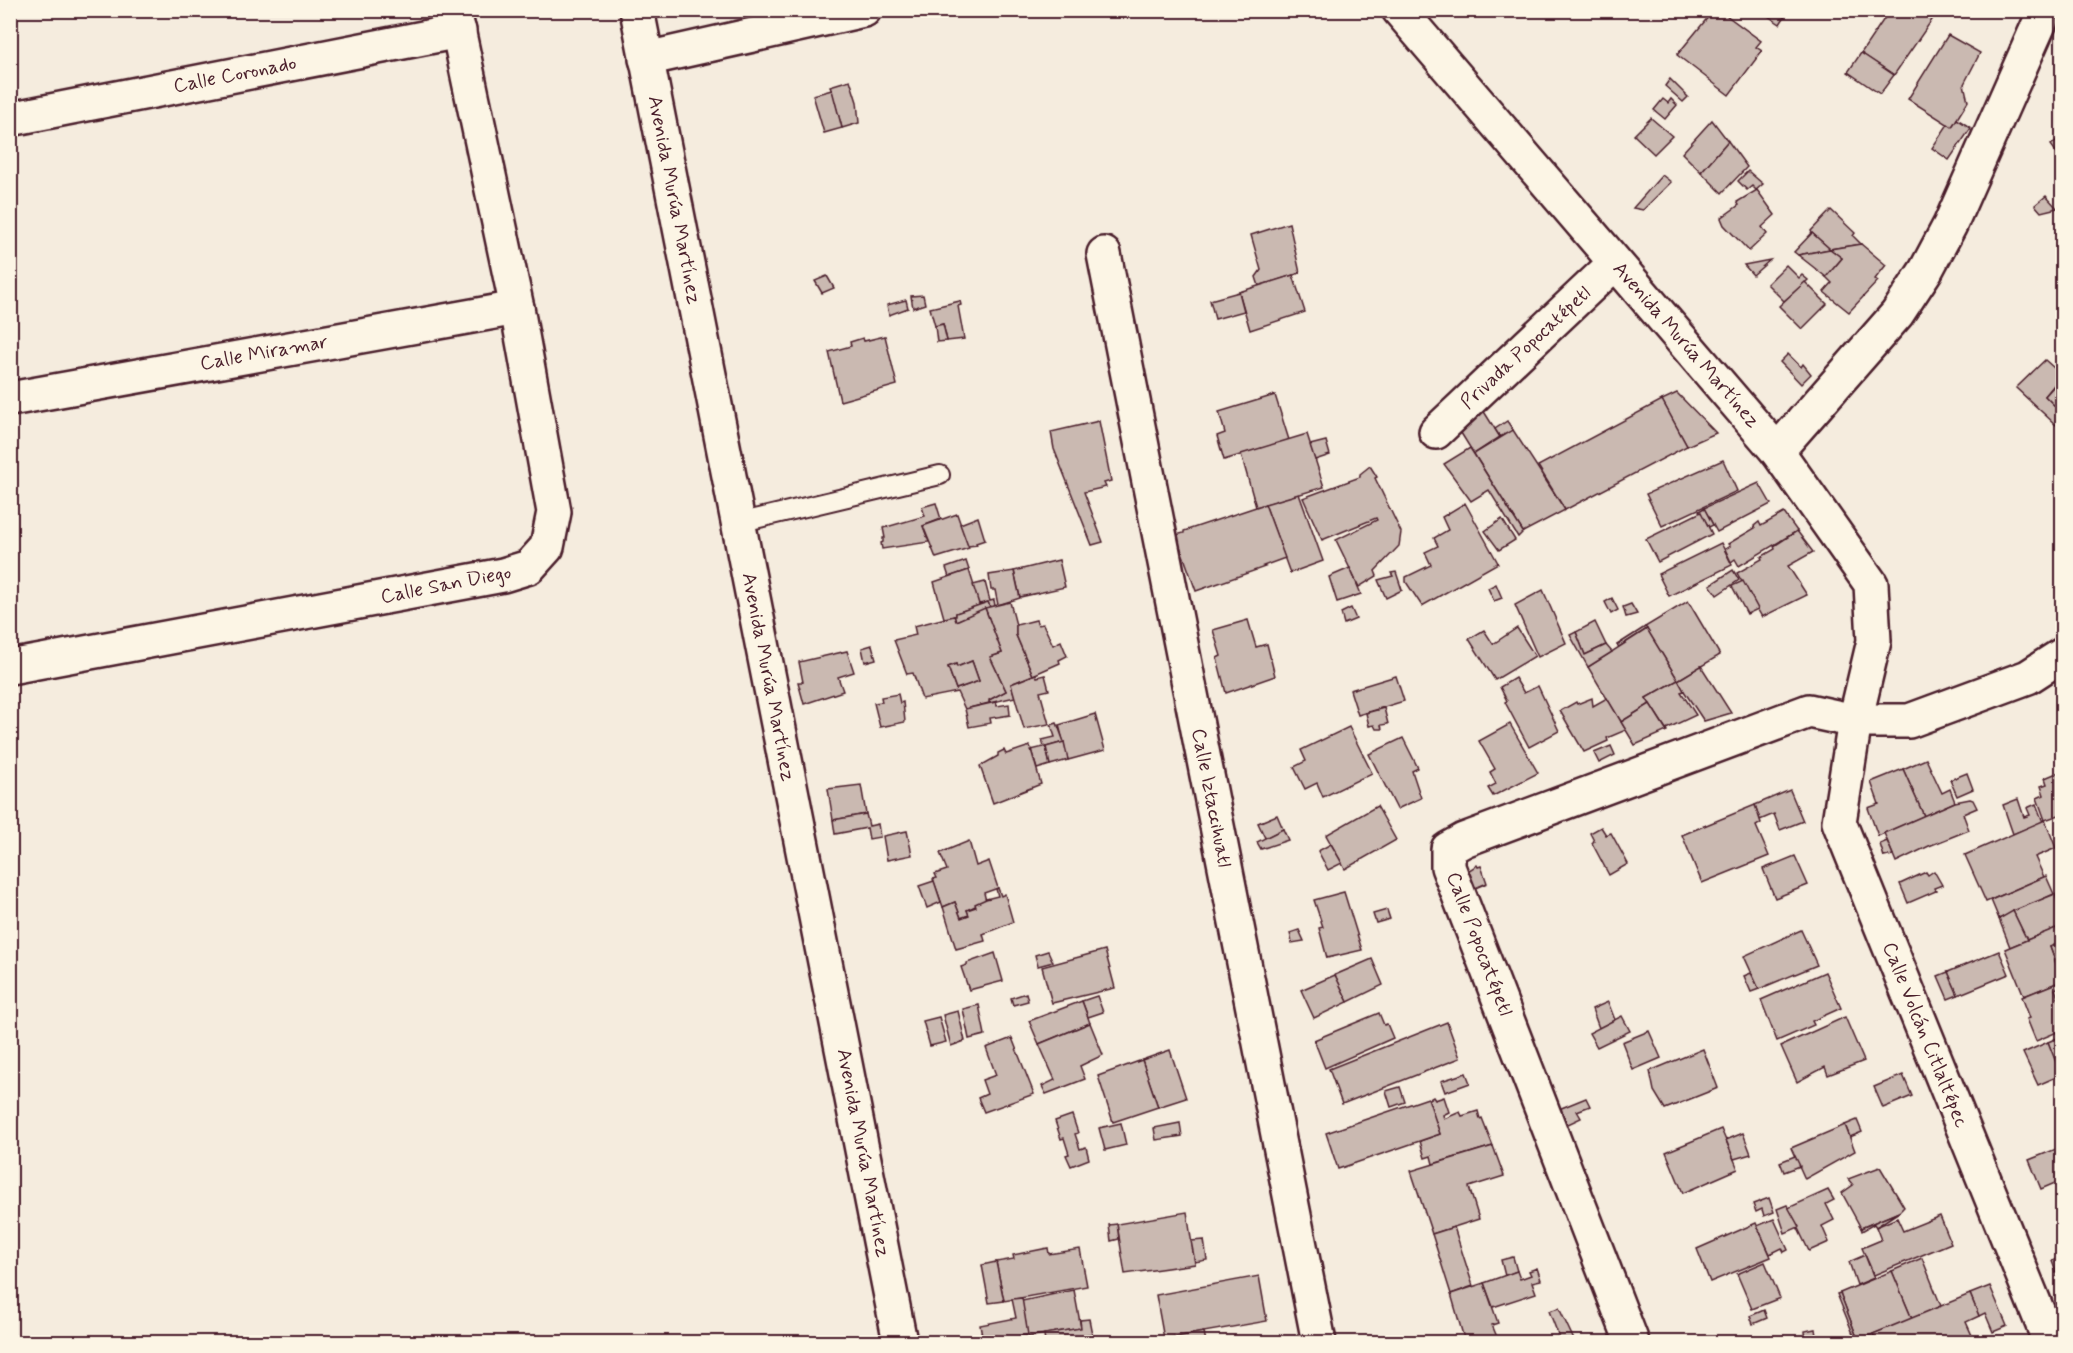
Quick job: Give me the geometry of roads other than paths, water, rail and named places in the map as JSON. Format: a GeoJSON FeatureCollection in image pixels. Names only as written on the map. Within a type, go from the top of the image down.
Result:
{"type":"FeatureCollection","features":[{"type":"Feature","properties":{"kind":"street","name":"Avenida Murúa Martínez"},"geometry":{"type":"LineString","coordinates":[[637,10],[900,1342]]}},
{"type":"Feature","properties":{"kind":"street"},"geometry":{"type":"LineString","coordinates":[[646,59],[864,10]]}},
{"type":"Feature","properties":{"kind":"street","name":"Avenida Murúa Martínez"},"geometry":{"type":"LineString","coordinates":[[1399,10],[1777,451],[1871,584],[1874,641],[1855,721]]}},
{"type":"Feature","properties":{"kind":"street","name":"Calle Coronado"},"geometry":{"type":"LineString","coordinates":[[10,119],[456,21]]}},
{"type":"Feature","properties":{"kind":"street","name":"Calle San Diego"},"geometry":{"type":"LineString","coordinates":[[10,667],[503,575],[529,567],[547,547],[554,512],[517,308],[456,21]]}},
{"type":"Feature","properties":{"kind":"street"},"geometry":{"type":"LineString","coordinates":[[1777,451],[1897,314],[1926,270],[1950,225],[2040,22]]}},
{"type":"Feature","properties":{"kind":"street","name":"Calle Iztaccihuatl"},"geometry":{"type":"LineString","coordinates":[[1104,254],[1319,1342]]}},
{"type":"Feature","properties":{"kind":"street","name":"Privada Popocatépetl"},"geometry":{"type":"LineString","coordinates":[[1437,432],[1615,263]]}},
{"type":"Feature","properties":{"kind":"street","name":"Calle Miramar"},"geometry":{"type":"LineString","coordinates":[[10,399],[517,308]]}},
{"type":"Feature","properties":{"kind":"street"},"geometry":{"type":"LineString","coordinates":[[1855,721],[1909,721],[2028,677],[2062,655]]}},
{"type":"Feature","properties":{"kind":"street","name":"Calle Popocatépetl"},"geometry":{"type":"LineString","coordinates":[[1632,1342],[1448,867],[1448,849],[1464,840],[1809,711],[1855,721]]}},
{"type":"Feature","properties":{"kind":"street","name":"Calle Volcán Citlaltépec"},"geometry":{"type":"LineString","coordinates":[[1855,721],[1839,822],[2050,1342]]}},
{"type":"Feature","properties":{"kind":"lane"},"geometry":{"type":"LineString","coordinates":[[738,523],[940,475]]}}]}
